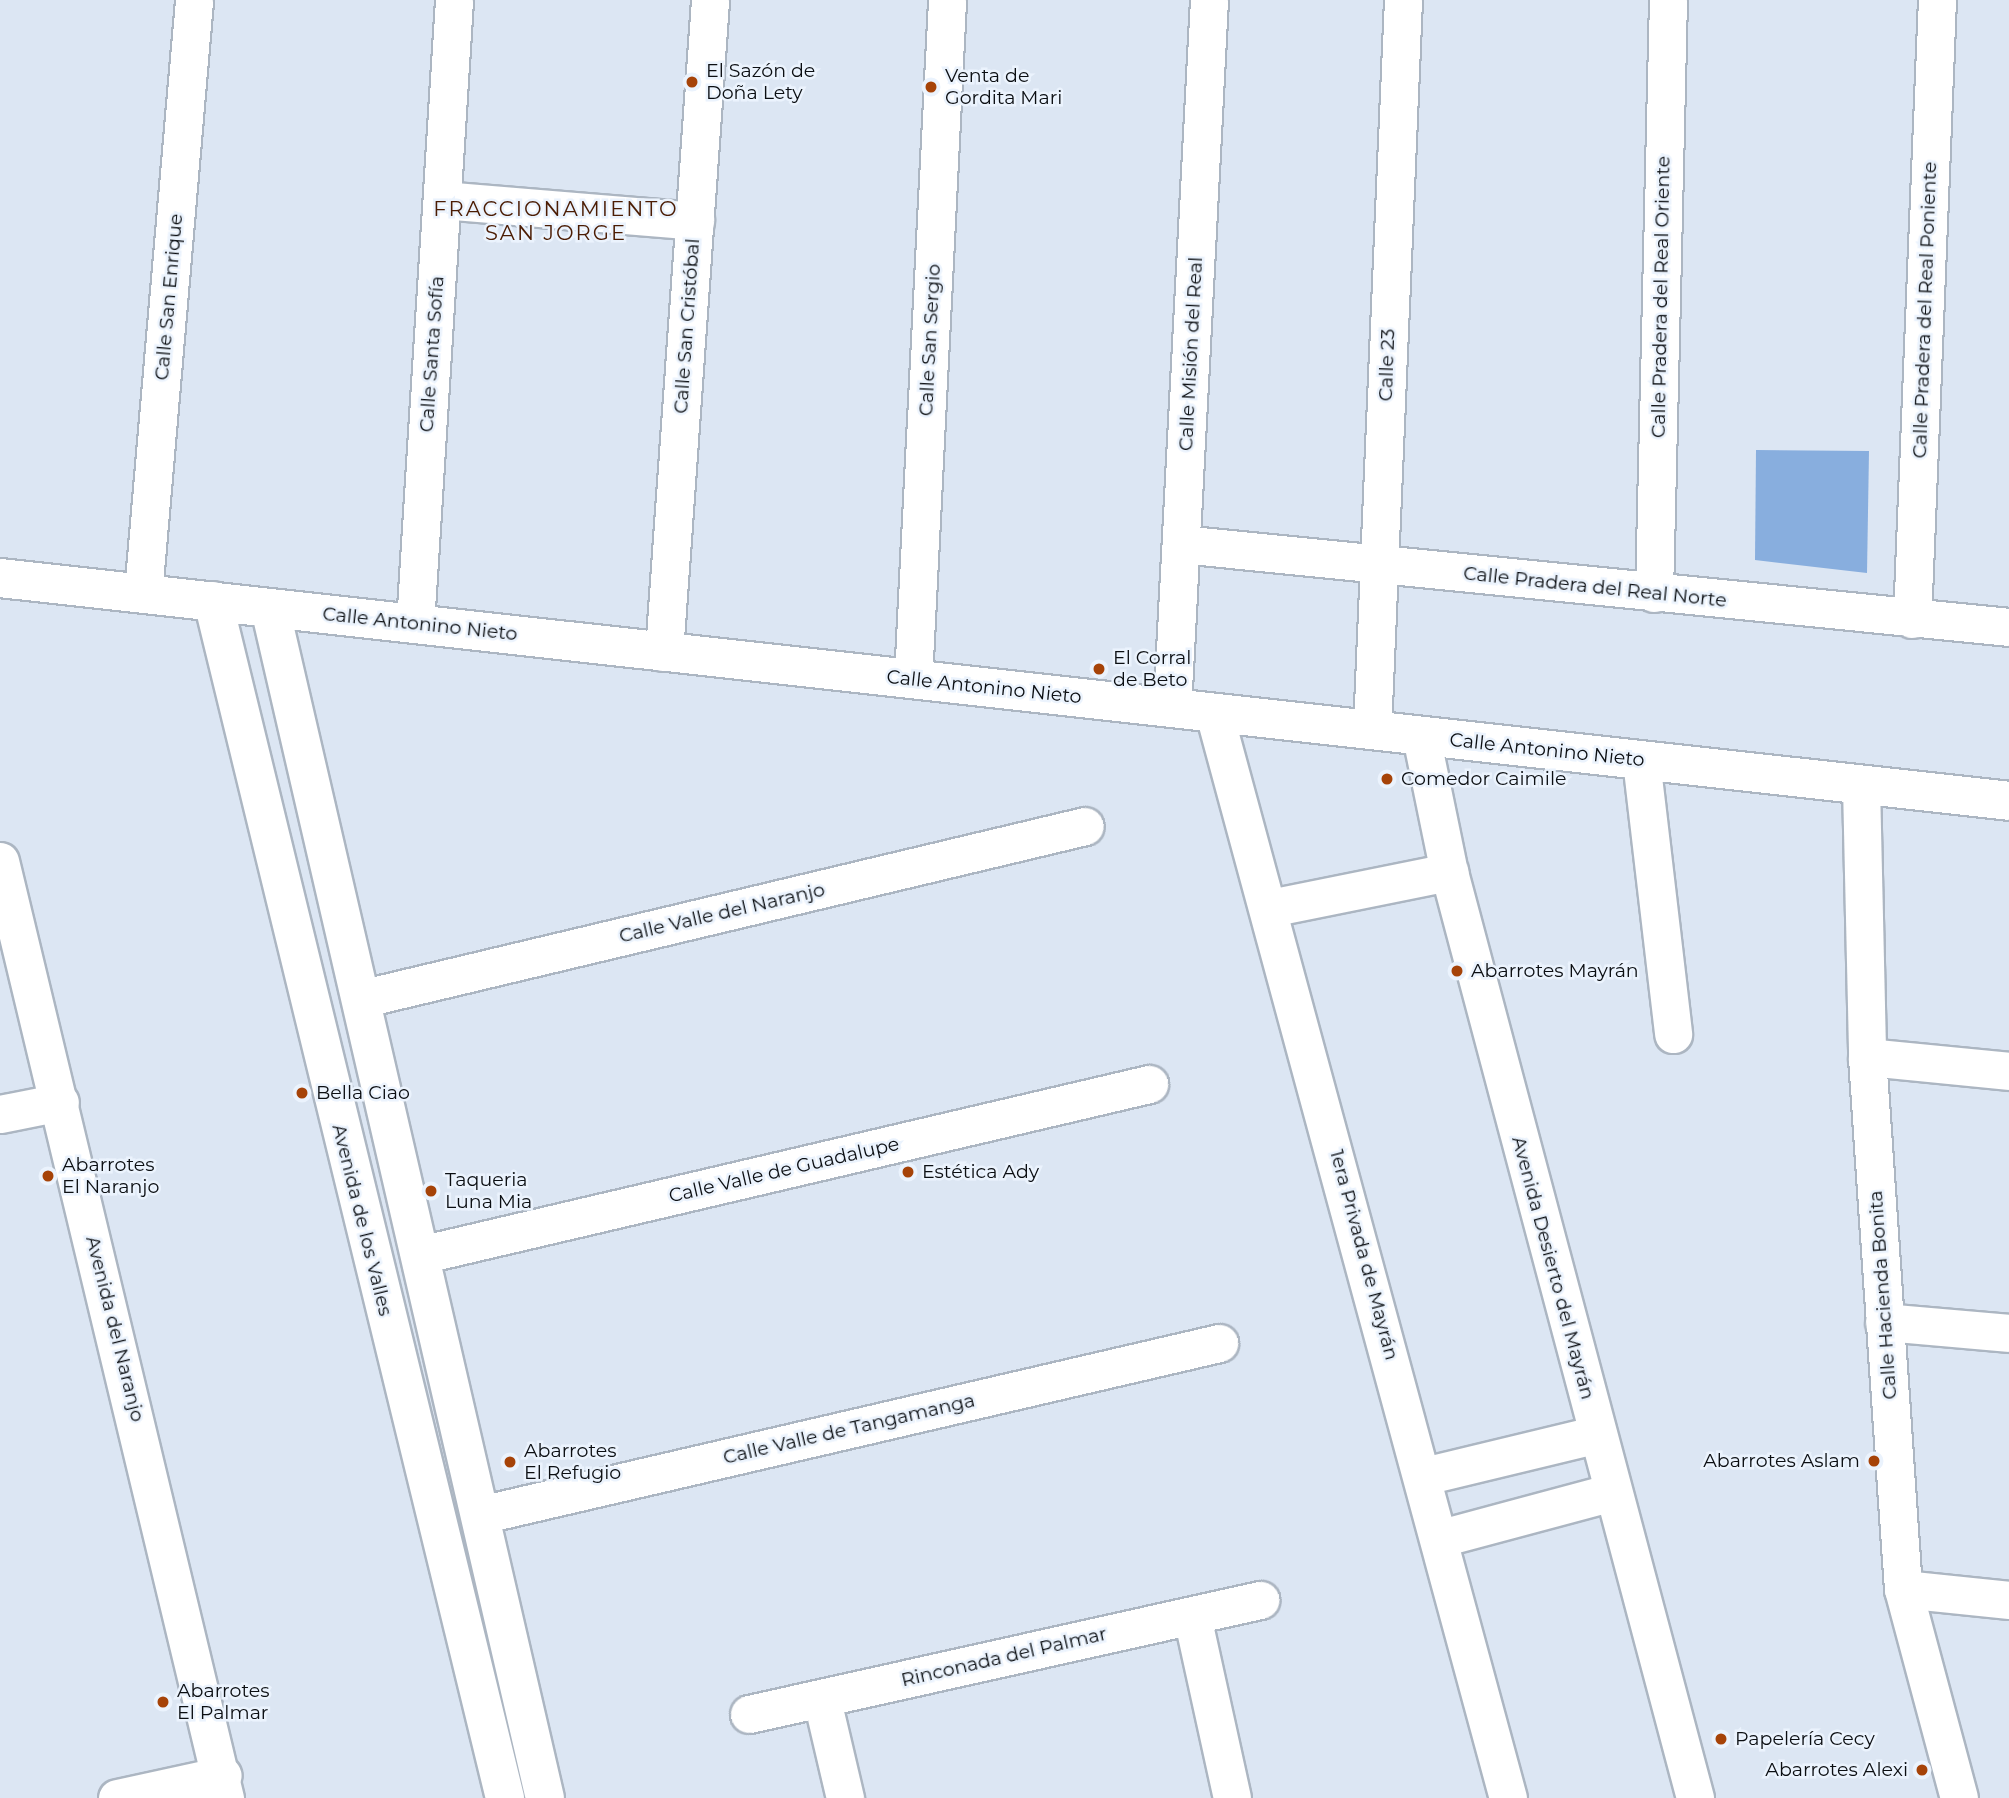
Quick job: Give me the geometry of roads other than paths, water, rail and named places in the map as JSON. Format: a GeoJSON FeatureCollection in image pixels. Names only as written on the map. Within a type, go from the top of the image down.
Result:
{"type":"FeatureCollection","features":[{"type":"Feature","properties":{"kind":"street","name":"Calle San Enrique"},"geometry":{"type":"LineString","coordinates":[[143,593],[194,0]]}},
{"type":"Feature","properties":{"kind":"street","name":"Calle Santa Sofía"},"geometry":{"type":"LineString","coordinates":[[415,624],[454,0]]}},
{"type":"Feature","properties":{"kind":"street","name":"Calle San Cristóbal"},"geometry":{"type":"LineString","coordinates":[[664,652],[710,0]]}},
{"type":"Feature","properties":{"kind":"street","name":"Calle San Sergio"},"geometry":{"type":"LineString","coordinates":[[913,679],[947,0]]}},
{"type":"Feature","properties":{"kind":"street","name":"Calle Misión del Real"},"geometry":{"type":"LineString","coordinates":[[1172,708],[1209,0]]}},
{"type":"Feature","properties":{"kind":"street","name":"Calle 23"},"geometry":{"type":"LineString","coordinates":[[1371,730],[1402,0]]}},
{"type":"Feature","properties":{"kind":"street","name":"Calle Pradera del Real Oriente"},"geometry":{"type":"LineString","coordinates":[[1654,593],[1668,0]]}},
{"type":"Feature","properties":{"kind":"street","name":"Calle Pradera del Real Poniente"},"geometry":{"type":"LineString","coordinates":[[1912,619],[1937,0]]}},
{"type":"Feature","properties":{"kind":"street"},"geometry":{"type":"LineString","coordinates":[[442,200],[695,220]]}},
{"type":"Feature","properties":{"kind":"street","name":"Calle Pradera del Real Norte"},"geometry":{"type":"LineString","coordinates":[[1181,544],[2009,627]]}},
{"type":"Feature","properties":{"kind":"street","name":"Calle Antonino Nieto"},"geometry":{"type":"LineString","coordinates":[[0,578],[2009,801]]}},
{"type":"Feature","properties":{"kind":"street","name":"Avenida de los Valles"},"geometry":{"type":"LineString","coordinates":[[213,601],[342,1142],[505,1798]]}},
{"type":"Feature","properties":{"kind":"street"},"geometry":{"type":"LineString","coordinates":[[270,608],[388,1130],[545,1798]]}},
{"type":"Feature","properties":{"kind":"street","name":"1era Privada de Mayrán"},"geometry":{"type":"LineString","coordinates":[[1214,713],[1270,908],[1441,1538],[1508,1798]]}},
{"type":"Feature","properties":{"kind":"street","name":"Avenida Desierto del Mayrán"},"geometry":{"type":"LineString","coordinates":[[1421,736],[1449,872],[1695,1798]]}},
{"type":"Feature","properties":{"kind":"street"},"geometry":{"type":"LineString","coordinates":[[1641,760],[1673,1034]]}},
{"type":"Feature","properties":{"kind":"street","name":"Calle Hacienda Bonita"},"geometry":{"type":"LineString","coordinates":[[1861,785],[1867,1057],[1903,1589],[1959,1798]]}},
{"type":"Feature","properties":{"kind":"street","name":"Calle Valle del Naranjo"},"geometry":{"type":"LineString","coordinates":[[360,999],[1085,826]]}},
{"type":"Feature","properties":{"kind":"street","name":"Avenida del Naranjo"},"geometry":{"type":"LineString","coordinates":[[0,861],[224,1786]]}},
{"type":"Feature","properties":{"kind":"street"},"geometry":{"type":"LineString","coordinates":[[1270,908],[1449,872]]}},
{"type":"Feature","properties":{"kind":"street"},"geometry":{"type":"LineString","coordinates":[[1867,1057],[2009,1071]]}},
{"type":"Feature","properties":{"kind":"street","name":"Calle Valle de Guadalupe"},"geometry":{"type":"LineString","coordinates":[[419,1255],[1149,1084]]}},
{"type":"Feature","properties":{"kind":"street"},"geometry":{"type":"LineString","coordinates":[[0,1114],[60,1102]]}},
{"type":"Feature","properties":{"kind":"street"},"geometry":{"type":"LineString","coordinates":[[342,1142],[388,1130]]}},
{"type":"Feature","properties":{"kind":"street"},"geometry":{"type":"LineString","coordinates":[[1884,1322],[2009,1333]]}},
{"type":"Feature","properties":{"kind":"street","name":"Calle Valle de Tangamanga"},"geometry":{"type":"LineString","coordinates":[[480,1515],[1219,1343]]}},
{"type":"Feature","properties":{"kind":"street"},"geometry":{"type":"LineString","coordinates":[[1424,1476],[1597,1434]]}},
{"type":"Feature","properties":{"kind":"street"},"geometry":{"type":"LineString","coordinates":[[1441,1538],[1613,1492]]}},
{"type":"Feature","properties":{"kind":"street"},"geometry":{"type":"LineString","coordinates":[[1903,1589],[2009,1600]]}},
{"type":"Feature","properties":{"kind":"street","name":"Rinconada del Palmar"},"geometry":{"type":"LineString","coordinates":[[749,1714],[822,1700],[1260,1600]]}},
{"type":"Feature","properties":{"kind":"street"},"geometry":{"type":"LineString","coordinates":[[1192,1616],[1232,1798]]}},
{"type":"Feature","properties":{"kind":"street"},"geometry":{"type":"LineString","coordinates":[[822,1700],[845,1798]]}},
{"type":"Feature","properties":{"kind":"street"},"geometry":{"type":"LineString","coordinates":[[493,1749],[531,1738]]}},
{"type":"Feature","properties":{"kind":"street"},"geometry":{"type":"LineString","coordinates":[[117,1798],[224,1786]]}},
{"type":"Feature","properties":{"kind":"place","name":"El Sazón de Doña Lety"},"geometry":{"type":"Point","coordinates":[692,82]}},
{"type":"Feature","properties":{"kind":"place","name":"Venta de Gordita Mari"},"geometry":{"type":"Point","coordinates":[931,87]}},
{"type":"Feature","properties":{"kind":"place","name":"El Corral de Beto"},"geometry":{"type":"Point","coordinates":[1099,669]}},
{"type":"Feature","properties":{"kind":"place","name":"Comedor Caimile"},"geometry":{"type":"Point","coordinates":[1387,779]}},
{"type":"Feature","properties":{"kind":"place","name":"Abarrotes Mayrán"},"geometry":{"type":"Point","coordinates":[1457,971]}},
{"type":"Feature","properties":{"kind":"place","name":"Bella Ciao"},"geometry":{"type":"Point","coordinates":[302,1093]}},
{"type":"Feature","properties":{"kind":"place","name":"Estética Ady"},"geometry":{"type":"Point","coordinates":[908,1172]}},
{"type":"Feature","properties":{"kind":"place","name":"Abarrotes El Naranjo"},"geometry":{"type":"Point","coordinates":[48,1176]}},
{"type":"Feature","properties":{"kind":"place","name":"Taqueria Luna Mia"},"geometry":{"type":"Point","coordinates":[431,1191]}},
{"type":"Feature","properties":{"kind":"place","name":"Abarrotes Aslam"},"geometry":{"type":"Point","coordinates":[1874,1461]}},
{"type":"Feature","properties":{"kind":"place","name":"Abarrotes El Refugio"},"geometry":{"type":"Point","coordinates":[510,1462]}},
{"type":"Feature","properties":{"kind":"place","name":"Abarrotes El Palmar"},"geometry":{"type":"Point","coordinates":[163,1702]}},
{"type":"Feature","properties":{"kind":"place","name":"Papelería Cecy"},"geometry":{"type":"Point","coordinates":[1721,1739]}},
{"type":"Feature","properties":{"kind":"place","name":"Abarrotes Alexi"},"geometry":{"type":"Point","coordinates":[1922,1770]}},
{"type":"Feature","properties":{"kind":"district","name":"FRACCIONAMIENTO SAN JORGE"},"geometry":{"type":"Point","coordinates":[556,221]}}]}
